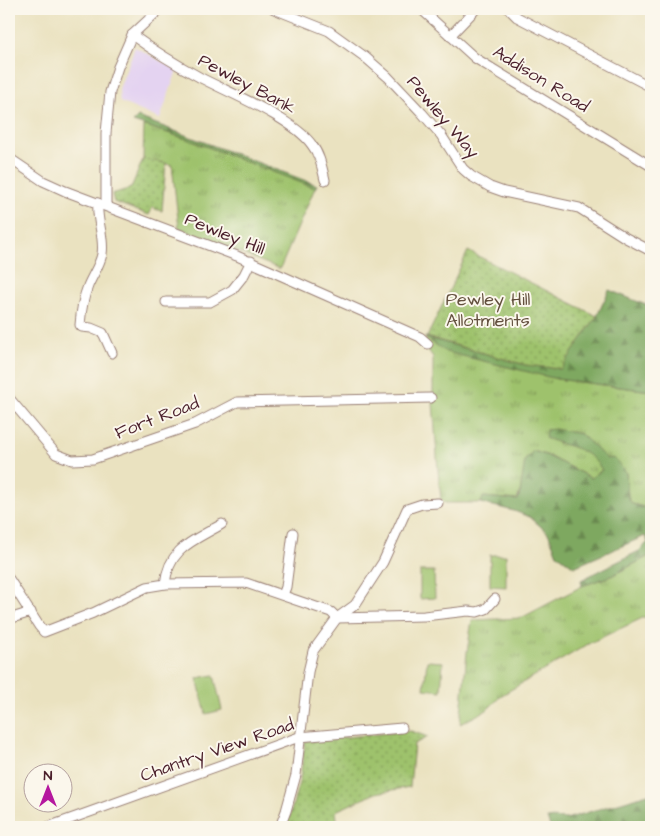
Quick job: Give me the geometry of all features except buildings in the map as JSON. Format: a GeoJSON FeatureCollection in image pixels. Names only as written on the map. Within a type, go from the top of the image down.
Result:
{"type":"FeatureCollection","features":[{"type":"Feature","properties":{"kind":"street"},"geometry":{"type":"LineString","coordinates":[[112,352],[100,331],[82,327],[80,324],[87,288],[102,252],[97,212],[102,204],[110,92],[118,67],[132,35],[160,9]]}},
{"type":"Feature","properties":{"kind":"street","name":"Pewley Way"},"geometry":{"type":"LineString","coordinates":[[274,9],[329,32],[365,57],[388,77],[422,113],[441,135],[463,169],[471,176],[490,187],[504,192],[579,208],[626,238],[650,249]]}},
{"type":"Feature","properties":{"kind":"street","name":"Addison Road"},"geometry":{"type":"LineString","coordinates":[[422,9],[475,58],[651,166]]}},
{"type":"Feature","properties":{"kind":"street"},"geometry":{"type":"LineString","coordinates":[[450,36],[476,9]]}},
{"type":"Feature","properties":{"kind":"street"},"geometry":{"type":"LineString","coordinates":[[509,9],[517,17],[651,87]]}},
{"type":"Feature","properties":{"kind":"street","name":"Pewley Bank"},"geometry":{"type":"LineString","coordinates":[[132,35],[166,59],[265,111],[295,129],[312,144],[320,158],[325,180]]}},
{"type":"Feature","properties":{"kind":"street","name":"Pewley Hill"},"geometry":{"type":"LineString","coordinates":[[9,158],[43,181],[251,261],[420,337],[428,344]]}},
{"type":"Feature","properties":{"kind":"street"},"geometry":{"type":"LineString","coordinates":[[166,302],[210,302],[232,290],[244,275],[251,261]]}},
{"type":"Feature","properties":{"kind":"street","name":"Fort Road"},"geometry":{"type":"LineString","coordinates":[[9,398],[56,454],[72,460],[93,458],[197,423],[237,402],[431,398]]}},
{"type":"Feature","properties":{"kind":"street"},"geometry":{"type":"LineString","coordinates":[[280,827],[296,775],[299,737],[308,672],[313,651],[336,618],[355,605],[383,562],[407,509],[422,504],[438,504]]}},
{"type":"Feature","properties":{"kind":"street"},"geometry":{"type":"LineString","coordinates":[[165,584],[166,571],[175,555],[183,546],[222,524]]}},
{"type":"Feature","properties":{"kind":"street"},"geometry":{"type":"LineString","coordinates":[[282,595],[286,587],[293,533]]}},
{"type":"Feature","properties":{"kind":"street"},"geometry":{"type":"LineString","coordinates":[[9,579],[44,632],[93,613],[147,587],[165,584],[246,583],[331,612],[336,618]]}},
{"type":"Feature","properties":{"kind":"street"},"geometry":{"type":"LineString","coordinates":[[336,618],[424,616],[468,611],[477,612],[486,609],[495,599]]}},
{"type":"Feature","properties":{"kind":"street"},"geometry":{"type":"LineString","coordinates":[[9,619],[31,612]]}},
{"type":"Feature","properties":{"kind":"street","name":"Chantry View Road"},"geometry":{"type":"LineString","coordinates":[[48,827],[299,737],[402,728]]}},
{"type":"Feature","properties":{"kind":"shaded area"},"geometry":{"type":"Polygon","coordinates":[[[135,47],[177,70],[160,119],[120,102],[119,89],[135,47]]]}},
{"type":"Feature","properties":{"kind":"green space"},"geometry":{"type":"Polygon","coordinates":[[[138,117],[317,185],[315,188],[187,139],[133,122],[138,117]]]}},
{"type":"Feature","properties":{"kind":"green space"},"geometry":{"type":"Polygon","coordinates":[[[144,125],[187,139],[315,188],[280,269],[179,228],[172,165],[143,159],[144,125]]]}},
{"type":"Feature","properties":{"kind":"green space"},"geometry":{"type":"Polygon","coordinates":[[[143,159],[166,163],[162,211],[153,207],[149,215],[114,202],[112,194],[131,188],[143,159]]]}},
{"type":"Feature","properties":{"kind":"green space","name":"Pewley Hill Allotments"},"geometry":{"type":"Polygon","coordinates":[[[468,251],[597,316],[561,369],[526,365],[427,337],[468,251]]]}},
{"type":"Feature","properties":{"kind":"green space"},"geometry":{"type":"Polygon","coordinates":[[[609,290],[651,307],[651,391],[557,379],[446,352],[425,337],[526,365],[560,369],[597,316],[609,290]]]}},
{"type":"Feature","properties":{"kind":"green space"},"geometry":{"type":"Polygon","coordinates":[[[425,337],[557,379],[651,391],[651,509],[632,504],[628,497],[626,473],[602,470],[591,478],[534,451],[517,500],[484,497],[481,503],[445,503],[441,499],[438,471],[433,403],[433,357],[428,350],[425,337]]]}},
{"type":"Feature","properties":{"kind":"green space"},"geometry":{"type":"Polygon","coordinates":[[[555,429],[581,434],[607,459],[614,458],[626,473],[628,497],[632,504],[651,509],[651,555],[611,576],[582,586],[581,580],[639,551],[648,542],[645,536],[574,567],[557,554],[548,533],[530,517],[481,503],[483,497],[518,500],[525,460],[533,451],[548,456],[591,478],[602,470],[584,452],[545,438],[546,430],[555,429]]]}},
{"type":"Feature","properties":{"kind":"green space"},"geometry":{"type":"Polygon","coordinates":[[[490,555],[506,555],[506,587],[490,586],[490,555]]]}},
{"type":"Feature","properties":{"kind":"green space"},"geometry":{"type":"Polygon","coordinates":[[[651,555],[651,614],[590,643],[502,695],[487,710],[460,724],[472,620],[521,618],[582,586],[611,576],[651,555]]]}},
{"type":"Feature","properties":{"kind":"green space"},"geometry":{"type":"Polygon","coordinates":[[[420,571],[434,571],[435,598],[420,599],[420,571]]]}},
{"type":"Feature","properties":{"kind":"green space"},"geometry":{"type":"Polygon","coordinates":[[[427,661],[443,662],[441,691],[424,689],[427,661]]]}},
{"type":"Feature","properties":{"kind":"green space"},"geometry":{"type":"Polygon","coordinates":[[[214,675],[222,710],[206,714],[197,678],[214,675]]]}},
{"type":"Feature","properties":{"kind":"green space"},"geometry":{"type":"Polygon","coordinates":[[[411,731],[428,737],[414,744],[410,787],[376,793],[336,811],[338,827],[284,827],[290,815],[300,779],[305,741],[411,731]]]}},
{"type":"Feature","properties":{"kind":"green space"},"geometry":{"type":"Polygon","coordinates":[[[651,793],[651,827],[550,827],[547,818],[566,819],[651,793]]]}}]}
